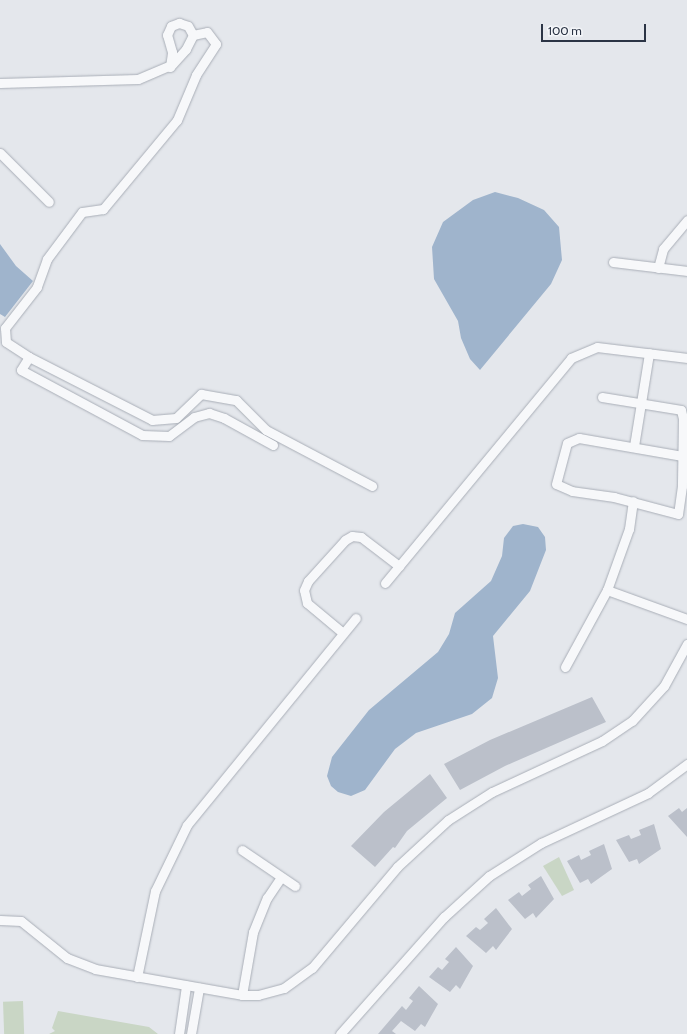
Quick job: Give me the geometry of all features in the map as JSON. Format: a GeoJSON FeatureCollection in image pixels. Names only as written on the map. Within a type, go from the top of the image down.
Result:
{"type":"FeatureCollection","features":[{"type":"Feature","properties":{"kind":"street"},"geometry":{"type":"LineString","coordinates":[[169,66],[172,52],[167,38],[169,29],[182,23],[193,35]]}},
{"type":"Feature","properties":{"kind":"street"},"geometry":{"type":"LineString","coordinates":[[0,83],[138,79],[169,66],[178,60],[193,35],[207,32],[216,44],[196,75],[176,120],[103,209],[82,212],[47,259],[37,287],[5,328],[4,338],[9,346],[152,420],[176,418],[200,394],[236,400],[266,430],[372,486]]}},
{"type":"Feature","properties":{"kind":"street"},"geometry":{"type":"LineString","coordinates":[[0,153],[49,202]]}},
{"type":"Feature","properties":{"kind":"street"},"geometry":{"type":"LineString","coordinates":[[658,268],[663,249],[687,220]]}},
{"type":"Feature","properties":{"kind":"street"},"geometry":{"type":"LineString","coordinates":[[613,262],[687,271]]}},
{"type":"Feature","properties":{"kind":"street"},"geometry":{"type":"LineString","coordinates":[[385,583],[571,358],[597,347],[687,358]]}},
{"type":"Feature","properties":{"kind":"street"},"geometry":{"type":"LineString","coordinates":[[634,446],[649,353]]}},
{"type":"Feature","properties":{"kind":"street"},"geometry":{"type":"LineString","coordinates":[[29,357],[21,370],[142,435],[169,436],[194,417],[209,413],[224,418],[273,445]]}},
{"type":"Feature","properties":{"kind":"street"},"geometry":{"type":"LineString","coordinates":[[602,396],[681,410],[682,456],[682,515],[633,501],[572,491],[556,484],[567,443],[579,438],[634,446],[682,456]]}},
{"type":"Feature","properties":{"kind":"street"},"geometry":{"type":"LineString","coordinates":[[565,666],[607,590],[629,529],[633,501]]}},
{"type":"Feature","properties":{"kind":"street"},"geometry":{"type":"LineString","coordinates":[[344,633],[307,603],[304,590],[308,581],[345,540],[352,536],[361,537],[399,566]]}},
{"type":"Feature","properties":{"kind":"street"},"geometry":{"type":"LineString","coordinates":[[607,590],[687,619]]}},
{"type":"Feature","properties":{"kind":"street"},"geometry":{"type":"LineString","coordinates":[[137,977],[155,891],[187,825],[356,618]]}},
{"type":"Feature","properties":{"kind":"street"},"geometry":{"type":"LineString","coordinates":[[0,920],[21,921],[61,954],[80,964],[137,977],[242,995],[276,991],[306,974],[409,854],[460,812],[508,784],[602,741],[632,721],[664,686],[687,644]]}},
{"type":"Feature","properties":{"kind":"street"},"geometry":{"type":"LineString","coordinates":[[340,1034],[444,917],[489,876],[541,843],[648,793],[687,764]]}},
{"type":"Feature","properties":{"kind":"street"},"geometry":{"type":"LineString","coordinates":[[242,850],[295,886]]}},
{"type":"Feature","properties":{"kind":"street"},"geometry":{"type":"LineString","coordinates":[[242,995],[253,932],[268,898],[281,877]]}},
{"type":"Feature","properties":{"kind":"street"},"geometry":{"type":"LineString","coordinates":[[179,1034],[186,986]]}},
{"type":"Feature","properties":{"kind":"street"},"geometry":{"type":"LineString","coordinates":[[191,1034],[199,988]]}},
{"type":"Feature","properties":{"kind":"street"},"geometry":{"type":"LineString","coordinates":[[181,1022],[193,1024]]}},
{"type":"Feature","properties":{"kind":"green space"},"geometry":{"type":"Polygon","coordinates":[[[559,857],[574,890],[562,896],[543,866],[559,857]]]}},
{"type":"Feature","properties":{"kind":"green space"},"geometry":{"type":"Polygon","coordinates":[[[23,1001],[24,1034],[4,1034],[3,1002],[23,1001]]]}},
{"type":"Feature","properties":{"kind":"green space"},"geometry":{"type":"Polygon","coordinates":[[[58,1011],[149,1027],[158,1034],[49,1034],[55,1031],[52,1028],[58,1011]]]}},
{"type":"Feature","properties":{"kind":"water"},"geometry":{"type":"Polygon","coordinates":[[[495,192],[518,198],[544,210],[559,227],[562,260],[551,284],[480,370],[470,359],[461,338],[458,321],[434,279],[432,247],[443,222],[473,200],[495,192]]]}},
{"type":"Feature","properties":{"kind":"water"},"geometry":{"type":"Polygon","coordinates":[[[0,244],[16,266],[33,281],[5,317],[0,314],[0,244]]]}},
{"type":"Feature","properties":{"kind":"water"},"geometry":{"type":"Polygon","coordinates":[[[523,524],[538,527],[545,537],[546,550],[530,591],[493,636],[498,678],[492,698],[472,714],[416,733],[395,749],[365,790],[351,796],[338,792],[331,786],[327,776],[332,757],[369,710],[438,652],[449,634],[455,613],[491,581],[502,556],[504,538],[513,526],[523,524]]]}},
{"type":"Feature","properties":{"kind":"building"},"geometry":{"type":"Polygon","coordinates":[[[592,697],[606,722],[505,766],[460,790],[444,764],[490,740],[592,697]]]}},
{"type":"Feature","properties":{"kind":"building"},"geometry":{"type":"Polygon","coordinates":[[[430,774],[447,798],[407,831],[395,848],[393,847],[375,867],[351,846],[384,812],[430,774]]]}},
{"type":"Feature","properties":{"kind":"building"},"geometry":{"type":"Polygon","coordinates":[[[679,808],[682,812],[687,808],[687,837],[668,816],[679,808]]]}},
{"type":"Feature","properties":{"kind":"building"},"geometry":{"type":"Polygon","coordinates":[[[654,824],[661,849],[639,864],[637,859],[629,862],[616,840],[629,835],[631,839],[641,835],[639,830],[654,824]]]}},
{"type":"Feature","properties":{"kind":"building"},"geometry":{"type":"Polygon","coordinates":[[[604,844],[612,869],[591,884],[588,879],[580,883],[567,861],[579,855],[581,860],[591,855],[589,851],[604,844]]]}},
{"type":"Feature","properties":{"kind":"building"},"geometry":{"type":"Polygon","coordinates":[[[541,876],[554,899],[536,918],[533,913],[525,919],[508,900],[519,892],[522,896],[531,889],[528,885],[541,876]]]}},
{"type":"Feature","properties":{"kind":"building"},"geometry":{"type":"Polygon","coordinates":[[[496,908],[512,929],[496,950],[493,946],[486,953],[466,936],[476,927],[480,930],[488,923],[484,919],[496,908]]]}},
{"type":"Feature","properties":{"kind":"building"},"geometry":{"type":"Polygon","coordinates":[[[456,947],[473,966],[460,989],[456,985],[450,992],[429,977],[438,967],[442,970],[449,962],[445,959],[456,947]]]}},
{"type":"Feature","properties":{"kind":"building"},"geometry":{"type":"Polygon","coordinates":[[[419,986],[438,1004],[425,1027],[421,1024],[415,1031],[401,1021],[392,1031],[396,1034],[378,1034],[402,1006],[406,1010],[413,1001],[409,998],[419,986]]]}}]}
